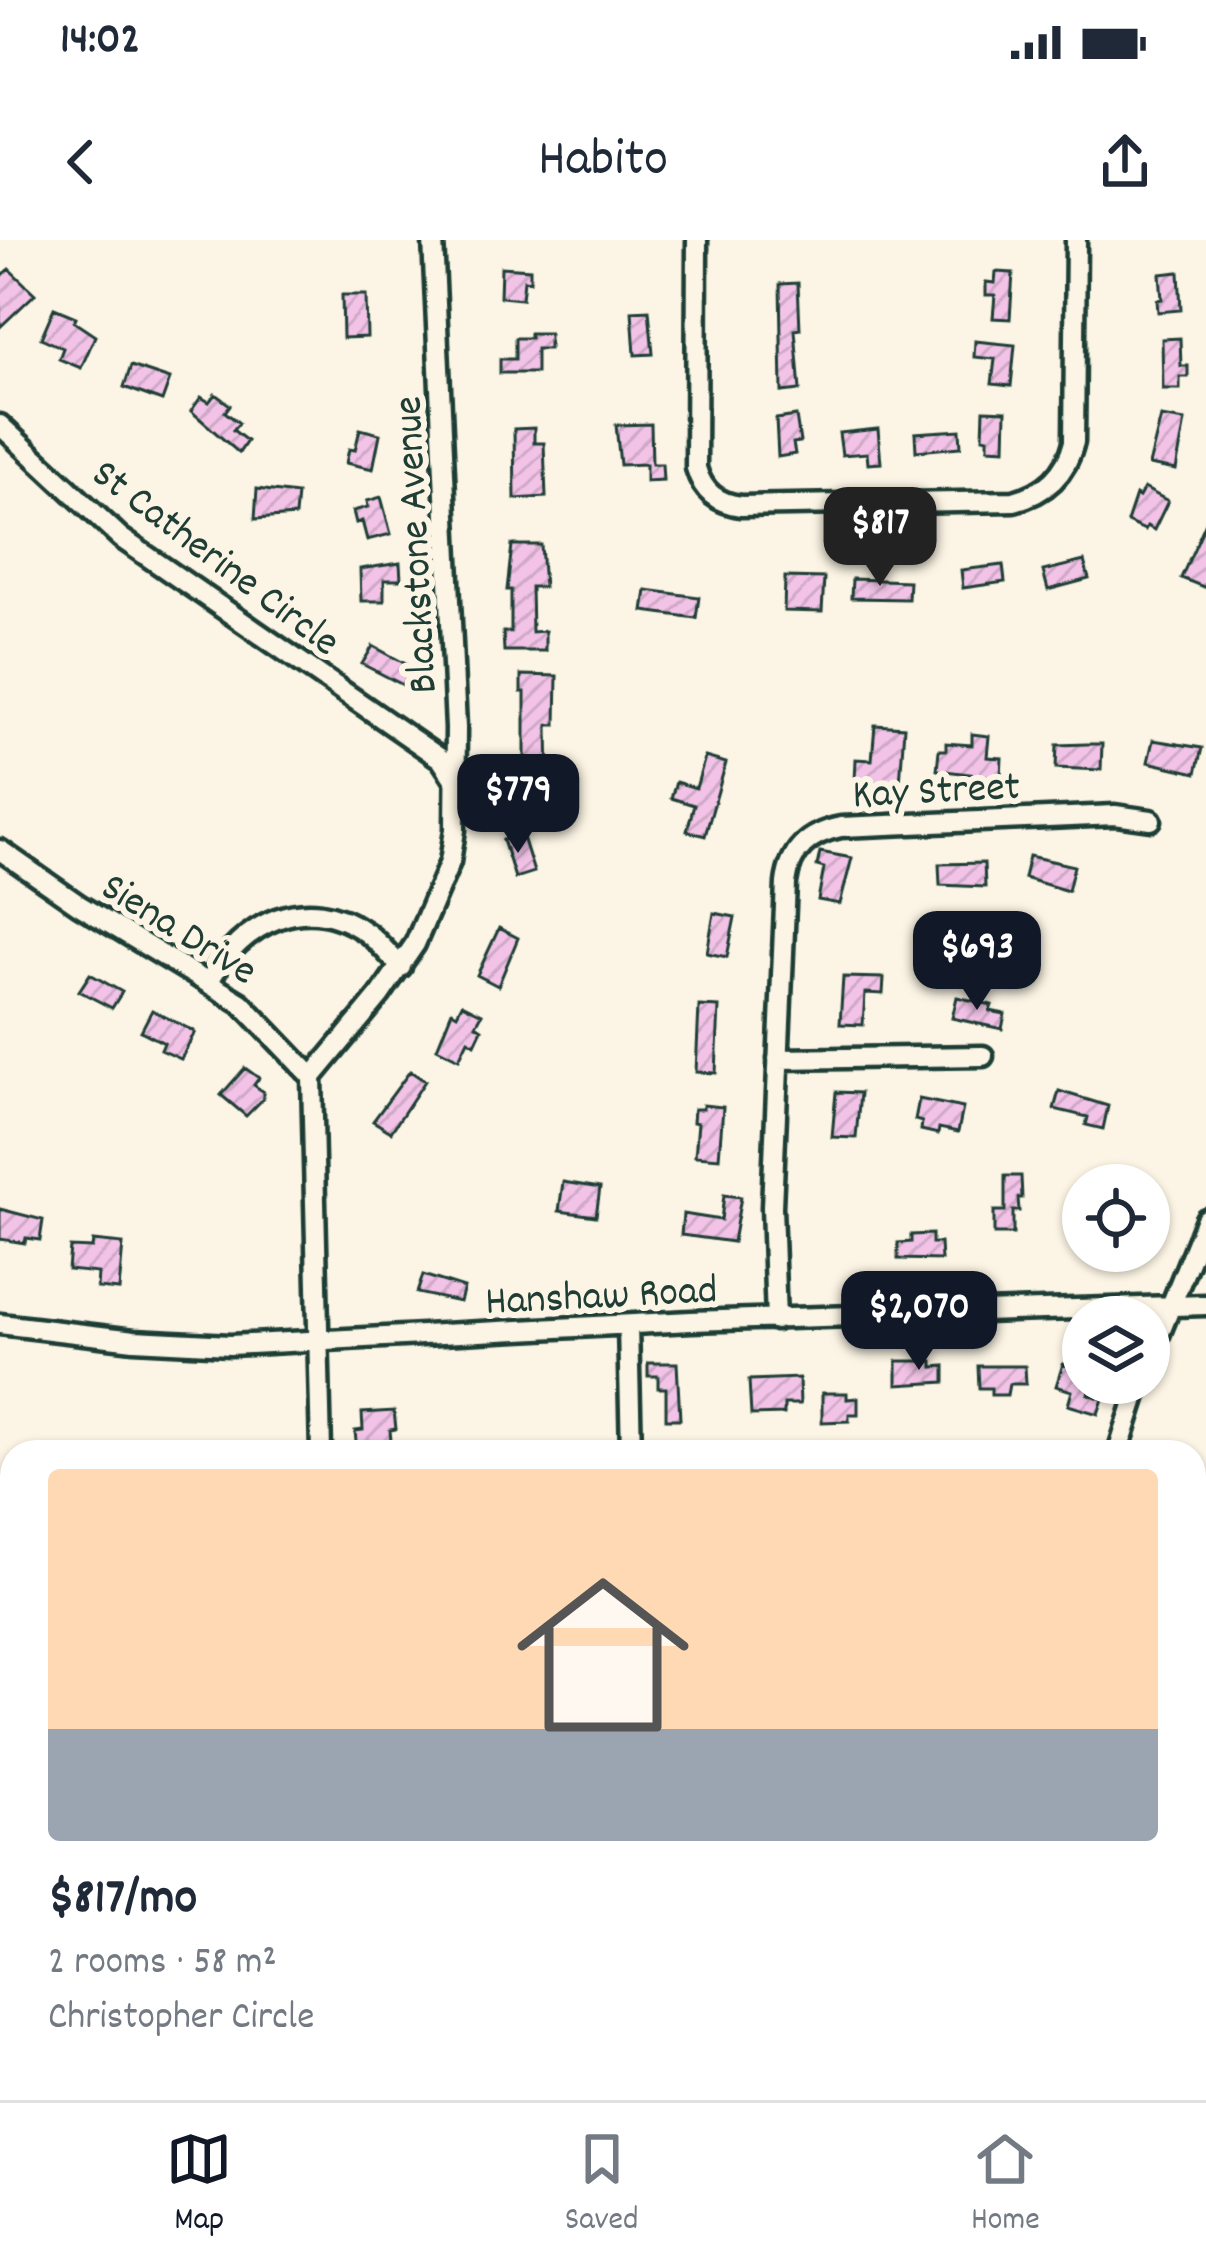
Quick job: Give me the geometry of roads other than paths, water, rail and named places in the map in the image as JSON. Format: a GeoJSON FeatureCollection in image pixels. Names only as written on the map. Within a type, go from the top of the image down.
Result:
{"type":"FeatureCollection","features":[{"type":"Feature","properties":{"kind":"street","name":"Blackstone Avenue"},"geometry":{"type":"LineString","coordinates":[[312,1077],[400,967],[427,921],[450,862],[455,830],[454,668],[434,240]]}},
{"type":"Feature","properties":{"kind":"street"},"geometry":{"type":"LineString","coordinates":[[697,240],[696,468],[710,494],[741,506],[1014,501],[1029,498],[1054,482],[1074,442],[1076,240]]}},
{"type":"Feature","properties":{"kind":"street","name":"St Catherine Circle"},"geometry":{"type":"LineString","coordinates":[[0,425],[122,538],[441,759],[454,779]]}},
{"type":"Feature","properties":{"kind":"street","name":"Kay Street"},"geometry":{"type":"LineString","coordinates":[[776,1320],[772,1207],[778,1059],[788,871],[799,849],[818,833],[841,827],[1115,815],[1151,820]]}},
{"type":"Feature","properties":{"kind":"street","name":"Siena Drive"},"geometry":{"type":"LineString","coordinates":[[0,850],[80,905],[209,981],[259,1019],[312,1077]]}},
{"type":"Feature","properties":{"kind":"street"},"geometry":{"type":"LineString","coordinates":[[209,981],[225,954],[248,932],[276,918],[308,914],[339,919],[367,934],[400,967]]}},
{"type":"Feature","properties":{"kind":"street"},"geometry":{"type":"LineString","coordinates":[[778,1059],[983,1056]]}},
{"type":"Feature","properties":{"kind":"street"},"geometry":{"type":"LineString","coordinates":[[312,1077],[320,1440]]}},
{"type":"Feature","properties":{"kind":"street"},"geometry":{"type":"LineString","coordinates":[[1170,1306],[1206,1219]]}},
{"type":"Feature","properties":{"kind":"street","name":"Hanshaw Road"},"geometry":{"type":"LineString","coordinates":[[1170,1306],[1206,1305]]}},
{"type":"Feature","properties":{"kind":"street","name":"Hanshaw Road"},"geometry":{"type":"LineString","coordinates":[[0,1324],[177,1344],[1062,1310]]}},
{"type":"Feature","properties":{"kind":"street"},"geometry":{"type":"LineString","coordinates":[[628,1325],[631,1440]]}},
{"type":"Feature","properties":{"kind":"street"},"geometry":{"type":"LineString","coordinates":[[1122,1440],[1133,1404]]}}]}
